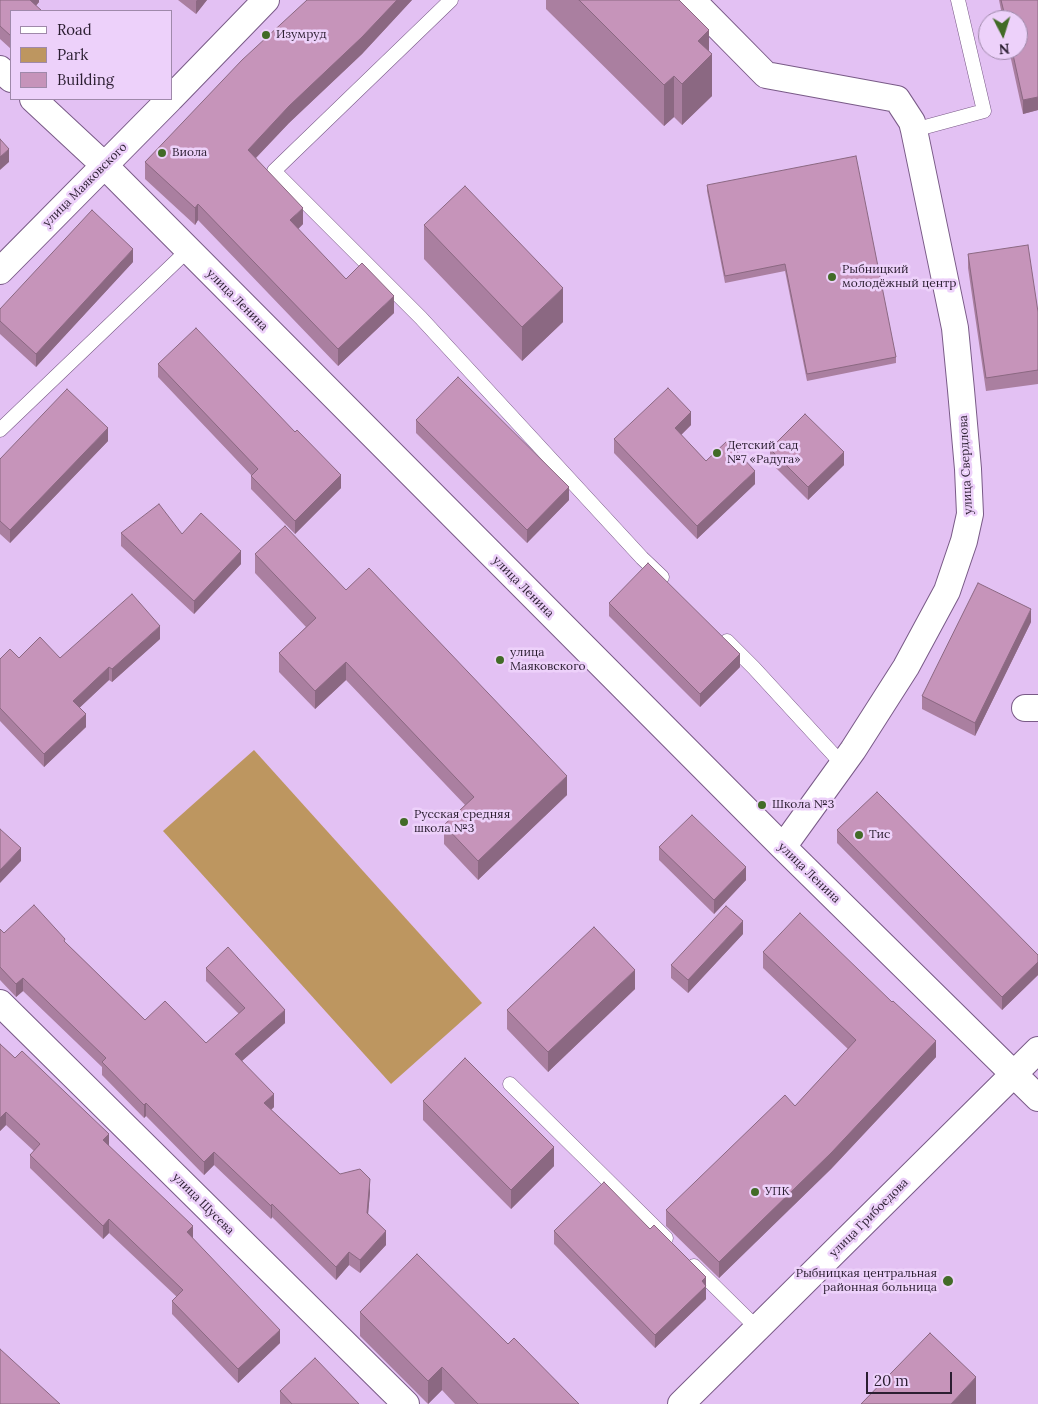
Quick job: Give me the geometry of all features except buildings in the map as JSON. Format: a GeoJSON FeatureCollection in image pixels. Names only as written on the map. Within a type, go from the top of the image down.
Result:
{"type":"FeatureCollection","features":[{"type":"Feature","properties":{"kind":"street","name":"улица Маяковского"},"geometry":{"type":"LineString","coordinates":[[172,97],[266,0]]}},
{"type":"Feature","properties":{"kind":"street","name":"улица Свердлова"},"geometry":{"type":"LineString","coordinates":[[692,0],[766,75],[896,100],[912,122],[955,328],[968,469],[970,514],[964,541],[947,591],[906,667],[843,765],[783,847]]}},
{"type":"Feature","properties":{"kind":"street"},"geometry":{"type":"LineString","coordinates":[[0,68],[10,78]]}},
{"type":"Feature","properties":{"kind":"street","name":"улица Ленина"},"geometry":{"type":"LineString","coordinates":[[33,100],[105,166],[783,847],[1038,1098]]}},
{"type":"Feature","properties":{"kind":"street","name":"улица Маяковского"},"geometry":{"type":"LineString","coordinates":[[0,271],[169,100]]}},
{"type":"Feature","properties":{"kind":"street","name":"улица Щусева"},"geometry":{"type":"LineString","coordinates":[[0,1003],[406,1404]]}},
{"type":"Feature","properties":{"kind":"street","name":"улица Грибоедова"},"geometry":{"type":"LineString","coordinates":[[681,1404],[1038,1050]]}},
{"type":"Feature","properties":{"kind":"lane"},"geometry":{"type":"LineString","coordinates":[[451,0],[274,171],[421,318],[642,558],[670,585]]}},
{"type":"Feature","properties":{"kind":"lane"},"geometry":{"type":"LineString","coordinates":[[914,130],[984,111],[958,0]]}},
{"type":"Feature","properties":{"kind":"lane"},"geometry":{"type":"LineString","coordinates":[[0,430],[188,250]]}},
{"type":"Feature","properties":{"kind":"lane"},"geometry":{"type":"LineString","coordinates":[[720,633],[843,765]]}},
{"type":"Feature","properties":{"kind":"lane"},"geometry":{"type":"LineString","coordinates":[[510,1084],[672,1244]]}},
{"type":"Feature","properties":{"kind":"lane"},"geometry":{"type":"LineString","coordinates":[[686,1258],[757,1328]]}},
{"type":"Feature","properties":{"kind":"green space"},"geometry":{"type":"Polygon","coordinates":[[[254,750],[482,1003],[391,1084],[163,831],[254,750]]]}},
{"type":"Feature","properties":{"kind":"place","name":"Изумруд"},"geometry":{"type":"Point","coordinates":[266,35]}},
{"type":"Feature","properties":{"kind":"place","name":"Виола"},"geometry":{"type":"Point","coordinates":[162,153]}},
{"type":"Feature","properties":{"kind":"place","name":"Рыбницкий молодёжный центр"},"geometry":{"type":"Point","coordinates":[832,277]}},
{"type":"Feature","properties":{"kind":"place","name":"Детский сад №7 «Радуга»"},"geometry":{"type":"Point","coordinates":[717,453]}},
{"type":"Feature","properties":{"kind":"place","name":"улица Маяковского"},"geometry":{"type":"Point","coordinates":[500,660]}},
{"type":"Feature","properties":{"kind":"place","name":"Школа №3"},"geometry":{"type":"Point","coordinates":[762,805]}},
{"type":"Feature","properties":{"kind":"place","name":"Русская средняя школа №3"},"geometry":{"type":"Point","coordinates":[404,822]}},
{"type":"Feature","properties":{"kind":"place","name":"Тис"},"geometry":{"type":"Point","coordinates":[859,835]}},
{"type":"Feature","properties":{"kind":"place","name":"УПК"},"geometry":{"type":"Point","coordinates":[755,1192]}},
{"type":"Feature","properties":{"kind":"place","name":"Рыбницкая центральная районная больница"},"geometry":{"type":"Point","coordinates":[948,1281]}}]}
